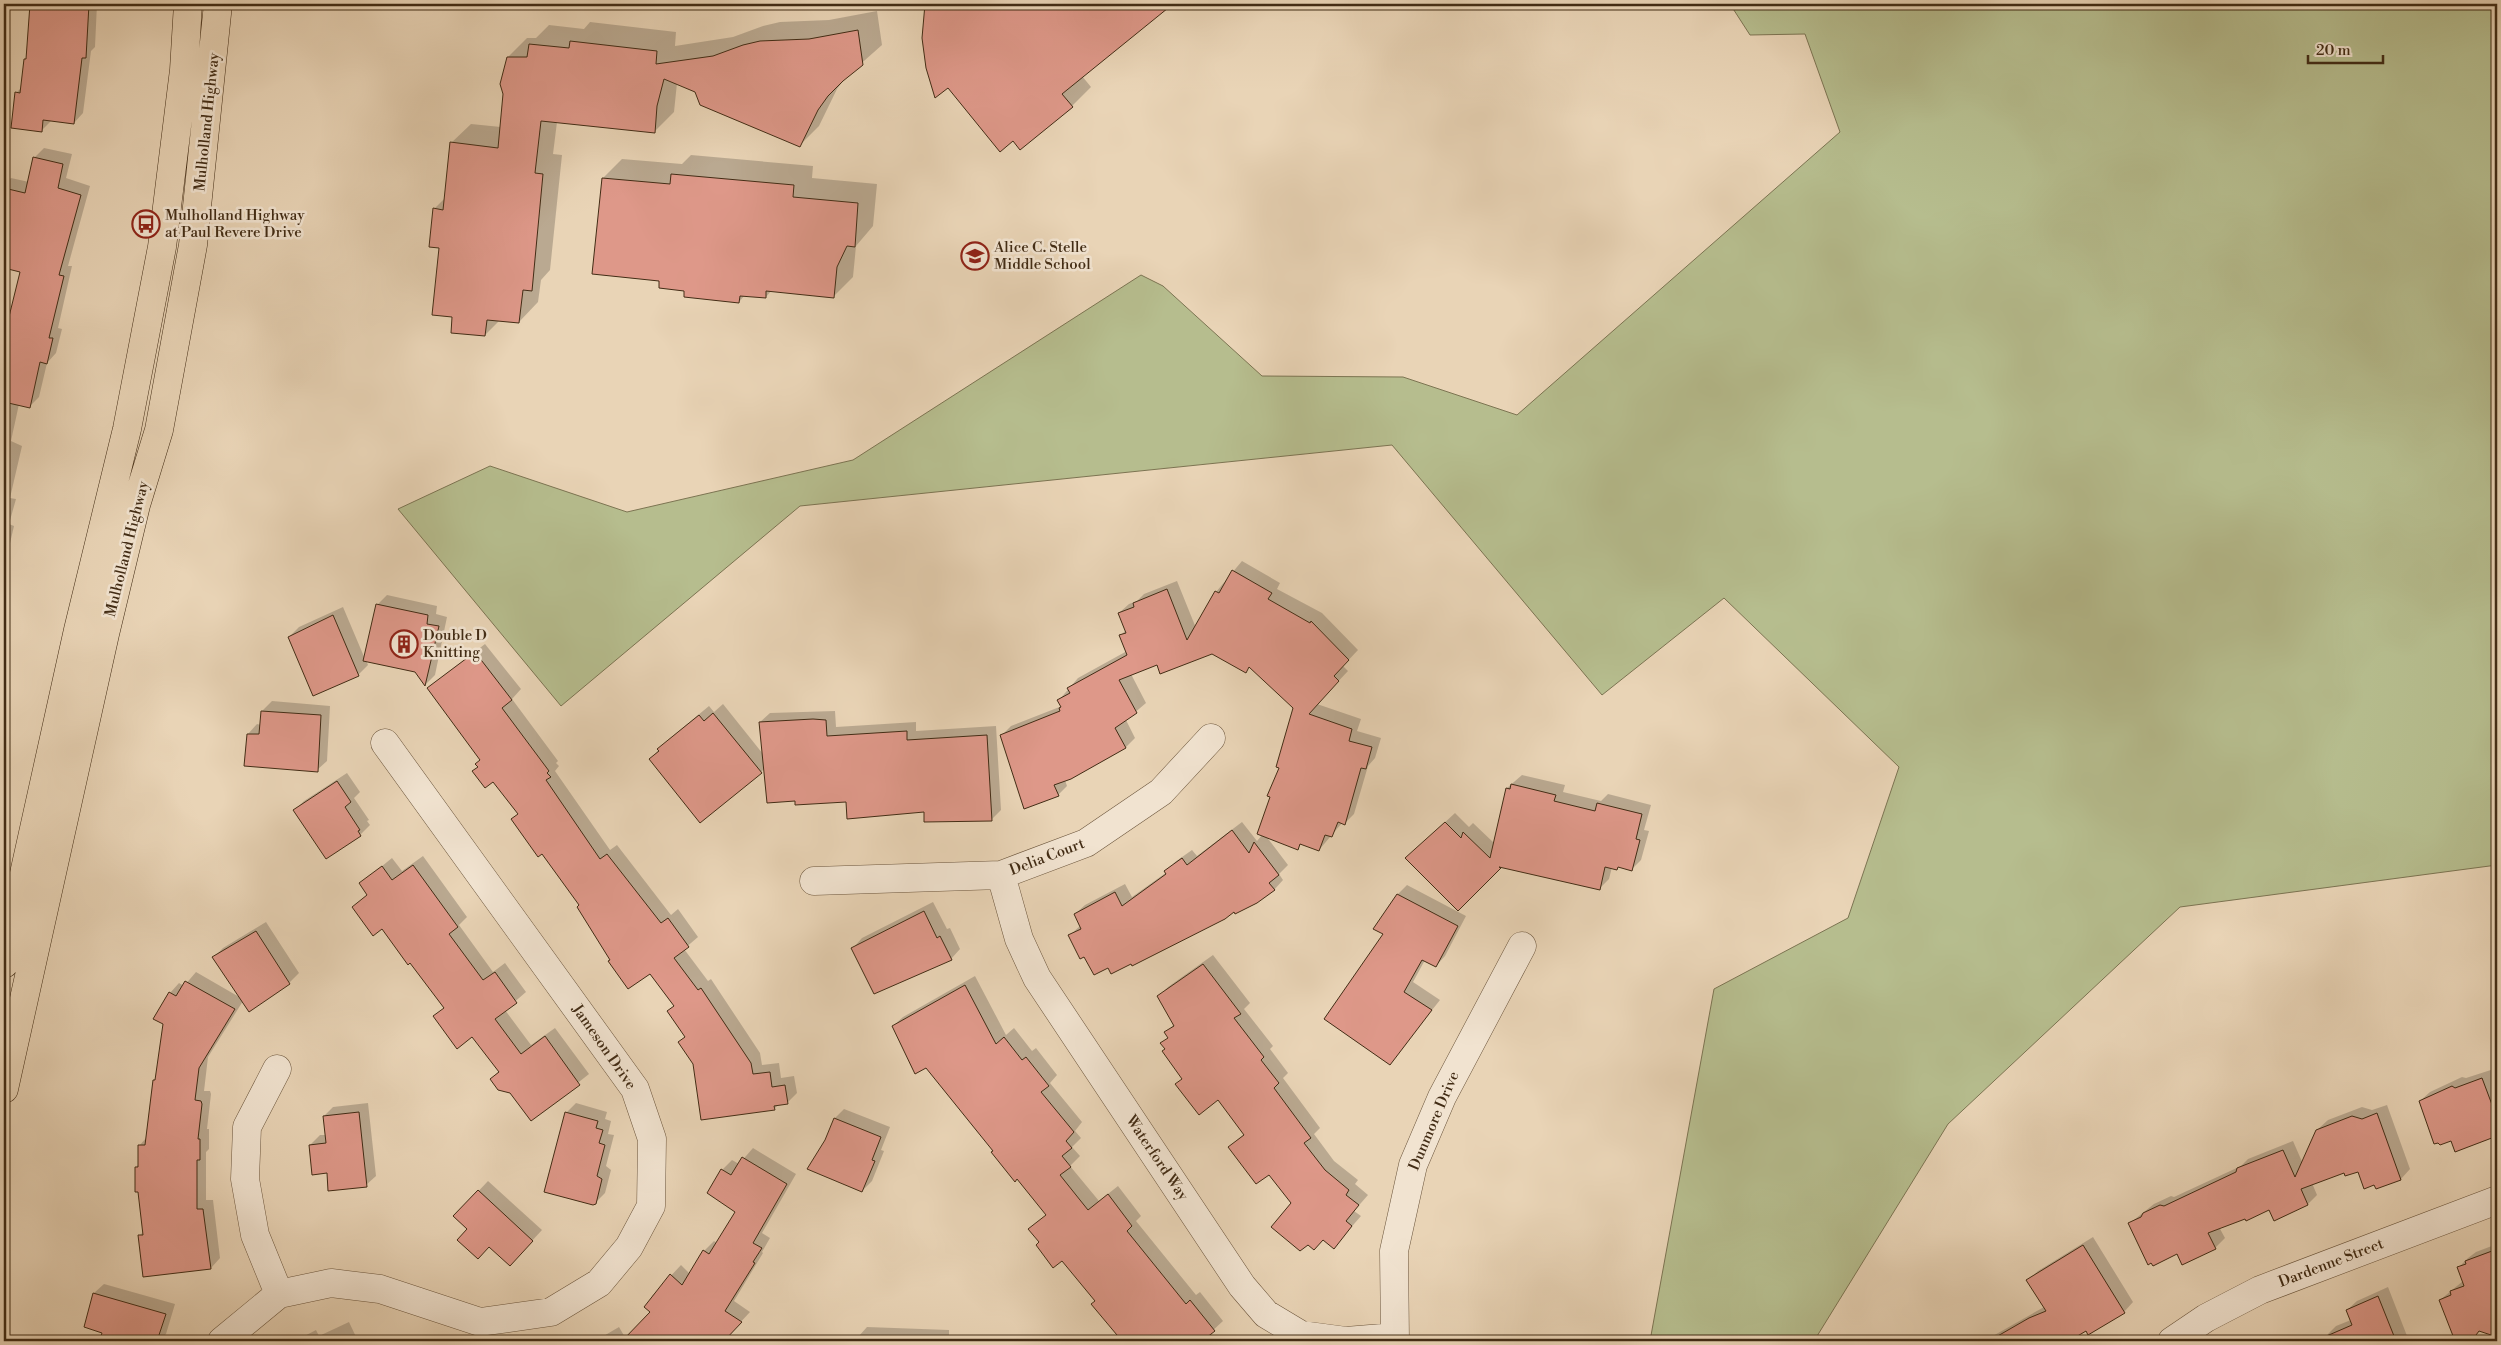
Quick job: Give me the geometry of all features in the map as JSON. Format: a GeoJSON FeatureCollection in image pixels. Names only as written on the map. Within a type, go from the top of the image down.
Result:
{"type":"FeatureCollection","features":[{"type":"Feature","properties":{"kind":"main road","name":"Mulholland Highway"},"geometry":{"type":"LineString","coordinates":[[4,964],[78,630],[129,419],[162,247],[184,70],[188,4]]}},
{"type":"Feature","properties":{"kind":"main road","name":"Mulholland Highway"},"geometry":{"type":"LineString","coordinates":[[4,1089],[105,634],[136,505],[159,430],[193,245],[218,4]]}},
{"type":"Feature","properties":{"kind":"street","name":"Delia Court"},"geometry":{"type":"LineString","coordinates":[[814,881],[1001,875],[1086,842],[1160,792],[1211,738]]}},
{"type":"Feature","properties":{"kind":"street","name":"Jameson Drive"},"geometry":{"type":"LineString","coordinates":[[222,1341],[279,1294],[331,1283],[380,1289],[480,1322],[551,1312],[599,1283],[629,1247],[651,1206],[652,1139],[635,1089],[385,743]]}},
{"type":"Feature","properties":{"kind":"street","name":"Waterford Way"},"geometry":{"type":"LineString","coordinates":[[1001,875],[1018,939],[1037,978],[1242,1286],[1266,1314],[1301,1335],[1346,1341],[1395,1339]]}},
{"type":"Feature","properties":{"kind":"street","name":"Dunmore Drive"},"geometry":{"type":"LineString","coordinates":[[1395,1339],[1394,1251],[1413,1165],[1442,1097],[1522,946]]}},
{"type":"Feature","properties":{"kind":"street"},"geometry":{"type":"LineString","coordinates":[[277,1069],[247,1127],[245,1179],[255,1235],[279,1294]]}},
{"type":"Feature","properties":{"kind":"street","name":"Dardenne Street"},"geometry":{"type":"LineString","coordinates":[[2172,1341],[2206,1318],[2260,1290],[2497,1200]]}},
{"type":"Feature","properties":{"kind":"green space"},"geometry":{"type":"Polygon","coordinates":[[[1730,4],[2497,4],[2497,865],[2180,907],[1948,1124],[1814,1341],[1650,1341],[1714,989],[1848,918],[1899,767],[1724,598],[1602,695],[1392,445],[800,506],[561,706],[398,509],[490,466],[627,512],[853,460],[1141,275],[1163,286],[1262,376],[1403,377],[1517,415],[1840,132],[1805,34],[1750,35],[1730,4]]]}},
{"type":"Feature","properties":{"kind":"building"},"geometry":{"type":"Polygon","coordinates":[[[30,4],[89,4],[86,58],[82,58],[74,124],[43,120],[42,132],[11,128],[15,92],[20,93],[24,59],[26,59],[30,4]]]}},
{"type":"Feature","properties":{"kind":"building"},"geometry":{"type":"Polygon","coordinates":[[[925,4],[1173,4],[1062,94],[1073,107],[1020,150],[1013,141],[1000,152],[948,88],[935,98],[926,68],[922,38],[925,4]]]}},
{"type":"Feature","properties":{"kind":"building"},"geometry":{"type":"Polygon","coordinates":[[[858,30],[863,65],[828,96],[818,110],[800,147],[700,105],[695,92],[664,79],[657,106],[655,133],[541,121],[535,173],[543,174],[532,291],[523,290],[519,323],[487,320],[485,336],[451,333],[452,317],[432,315],[439,248],[429,247],[433,208],[443,210],[450,142],[498,148],[503,94],[500,84],[507,57],[527,57],[529,44],[569,48],[570,41],[657,51],[656,64],[713,56],[760,41],[809,39],[858,30]]]}},
{"type":"Feature","properties":{"kind":"building"},"geometry":{"type":"Polygon","coordinates":[[[33,157],[63,164],[58,188],[81,195],[59,275],[64,276],[49,338],[53,338],[47,364],[40,362],[30,408],[4,402],[4,337],[20,272],[4,268],[4,188],[25,193],[33,157]]]}},
{"type":"Feature","properties":{"kind":"building"},"geometry":{"type":"Polygon","coordinates":[[[671,174],[794,185],[793,197],[858,203],[855,247],[847,246],[837,267],[834,298],[766,291],[766,298],[740,296],[739,303],[684,297],[684,291],[659,288],[659,281],[592,274],[602,178],[670,184],[671,174]]]}},
{"type":"Feature","properties":{"kind":"building"},"geometry":{"type":"Polygon","coordinates":[[[1232,570],[1272,593],[1268,599],[1310,623],[1311,621],[1349,660],[1334,676],[1339,681],[1309,714],[1352,729],[1349,741],[1372,747],[1366,769],[1361,768],[1345,825],[1338,822],[1332,837],[1325,835],[1319,851],[1300,844],[1298,850],[1257,834],[1270,797],[1267,796],[1279,768],[1276,767],[1293,708],[1249,667],[1246,673],[1212,654],[1160,674],[1157,665],[1119,680],[1137,713],[1115,728],[1126,748],[1071,779],[1054,785],[1059,796],[1024,809],[1000,735],[1060,711],[1059,708],[1061,707],[1057,700],[1070,693],[1067,688],[1127,655],[1119,635],[1126,633],[1118,613],[1134,607],[1133,603],[1167,589],[1187,640],[1215,591],[1219,593],[1232,570]]]}},
{"type":"Feature","properties":{"kind":"building","name":"Double D Knitting"},"geometry":{"type":"Polygon","coordinates":[[[376,604],[428,615],[427,624],[439,626],[425,686],[415,672],[363,661],[376,604]]]}},
{"type":"Feature","properties":{"kind":"building"},"geometry":{"type":"Polygon","coordinates":[[[333,615],[359,676],[313,696],[288,637],[333,615]]]}},
{"type":"Feature","properties":{"kind":"building"},"geometry":{"type":"Polygon","coordinates":[[[475,652],[512,700],[502,708],[549,771],[547,773],[551,777],[546,780],[600,859],[607,854],[661,923],[668,918],[689,947],[674,958],[698,990],[701,988],[751,1063],[753,1074],[770,1072],[772,1087],[785,1085],[788,1104],[774,1106],[775,1110],[701,1120],[693,1064],[678,1042],[685,1037],[667,1011],[674,1006],[650,974],[628,989],[608,961],[610,960],[577,907],[579,905],[542,854],[538,857],[511,819],[518,814],[493,782],[485,788],[472,771],[478,767],[475,764],[480,760],[427,688],[475,652]]]}},
{"type":"Feature","properties":{"kind":"building"},"geometry":{"type":"Polygon","coordinates":[[[261,711],[321,715],[318,772],[244,766],[247,734],[259,734],[261,711]]]}},
{"type":"Feature","properties":{"kind":"building"},"geometry":{"type":"Polygon","coordinates":[[[713,713],[762,773],[700,823],[649,759],[659,751],[657,749],[699,715],[704,721],[713,713]]]}},
{"type":"Feature","properties":{"kind":"building"},"geometry":{"type":"Polygon","coordinates":[[[826,720],[827,736],[907,731],[907,740],[987,735],[992,821],[924,822],[924,812],[847,819],[846,802],[795,805],[795,801],[767,803],[759,722],[826,720]]]}},
{"type":"Feature","properties":{"kind":"building"},"geometry":{"type":"Polygon","coordinates":[[[337,781],[351,802],[345,807],[360,830],[358,831],[361,836],[326,859],[293,810],[337,781]]]}},
{"type":"Feature","properties":{"kind":"building"},"geometry":{"type":"Polygon","coordinates":[[[1511,784],[1556,795],[1554,801],[1595,811],[1597,803],[1642,814],[1636,839],[1640,840],[1632,871],[1618,867],[1617,870],[1605,867],[1600,890],[1499,867],[1501,868],[1458,911],[1405,858],[1445,822],[1461,838],[1463,832],[1490,858],[1506,788],[1510,789],[1511,784]]]}},
{"type":"Feature","properties":{"kind":"building"},"geometry":{"type":"Polygon","coordinates":[[[1232,830],[1249,853],[1254,842],[1279,875],[1269,883],[1275,890],[1257,903],[1235,914],[1234,912],[1225,919],[1132,966],[1131,964],[1111,974],[1108,968],[1094,975],[1084,957],[1080,959],[1068,935],[1081,929],[1074,914],[1115,892],[1122,906],[1166,874],[1164,871],[1182,858],[1187,865],[1232,830]]]}},
{"type":"Feature","properties":{"kind":"building"},"geometry":{"type":"Polygon","coordinates":[[[413,865],[458,927],[449,934],[483,980],[495,972],[517,1003],[495,1019],[521,1054],[545,1036],[580,1085],[531,1121],[510,1093],[498,1090],[490,1079],[499,1072],[472,1037],[457,1049],[433,1016],[444,1008],[410,963],[408,965],[382,929],[373,936],[352,907],[367,895],[359,883],[382,866],[392,880],[413,865]]]}},
{"type":"Feature","properties":{"kind":"building"},"geometry":{"type":"Polygon","coordinates":[[[1397,894],[1458,926],[1436,967],[1422,960],[1404,992],[1432,1010],[1390,1065],[1324,1019],[1383,934],[1373,929],[1397,894]]]}},
{"type":"Feature","properties":{"kind":"building"},"geometry":{"type":"Polygon","coordinates":[[[924,911],[937,938],[940,936],[952,960],[874,994],[851,948],[924,911]]]}},
{"type":"Feature","properties":{"kind":"building"},"geometry":{"type":"Polygon","coordinates":[[[256,931],[290,984],[249,1012],[212,957],[256,931]]]}},
{"type":"Feature","properties":{"kind":"building"},"geometry":{"type":"Polygon","coordinates":[[[1203,964],[1241,1014],[1234,1018],[1264,1057],[1261,1060],[1279,1083],[1274,1088],[1311,1138],[1304,1143],[1325,1170],[1349,1190],[1346,1195],[1359,1205],[1346,1221],[1352,1226],[1334,1249],[1323,1240],[1314,1250],[1308,1245],[1300,1251],[1271,1227],[1291,1203],[1269,1175],[1256,1184],[1228,1147],[1244,1135],[1218,1100],[1199,1115],[1175,1084],[1182,1079],[1162,1051],[1165,1049],[1160,1043],[1168,1038],[1164,1032],[1174,1026],[1157,996],[1203,964]]]}},
{"type":"Feature","properties":{"kind":"building"},"geometry":{"type":"Polygon","coordinates":[[[185,981],[235,1009],[199,1068],[195,1100],[201,1101],[202,1104],[198,1139],[200,1139],[200,1160],[197,1160],[197,1209],[203,1209],[211,1269],[143,1277],[138,1235],[143,1235],[138,1192],[135,1192],[135,1167],[138,1167],[138,1145],[145,1145],[153,1080],[155,1080],[163,1024],[153,1019],[169,992],[176,996],[185,981]]]}},
{"type":"Feature","properties":{"kind":"building"},"geometry":{"type":"Polygon","coordinates":[[[965,985],[996,1044],[1004,1037],[1022,1060],[1026,1057],[1049,1086],[1041,1092],[1074,1132],[1066,1141],[1072,1148],[1062,1156],[1071,1167],[1060,1175],[1088,1210],[1108,1194],[1132,1226],[1127,1231],[1186,1304],[1190,1300],[1215,1331],[1202,1341],[1122,1341],[1091,1304],[1095,1301],[1062,1261],[1053,1268],[1036,1245],[1039,1242],[1028,1229],[1046,1215],[1017,1179],[1015,1182],[991,1152],[993,1151],[926,1068],[915,1074],[892,1026],[965,985]]]}},
{"type":"Feature","properties":{"kind":"building"},"geometry":{"type":"Polygon","coordinates":[[[2482,1078],[2497,1118],[2497,1136],[2455,1152],[2451,1141],[2440,1145],[2438,1143],[2434,1144],[2419,1101],[2452,1086],[2455,1088],[2482,1078]]]}},
{"type":"Feature","properties":{"kind":"building"},"geometry":{"type":"Polygon","coordinates":[[[359,1112],[367,1187],[328,1191],[327,1173],[312,1175],[309,1145],[326,1143],[323,1116],[359,1112]]]}},
{"type":"Feature","properties":{"kind":"building"},"geometry":{"type":"Polygon","coordinates":[[[565,1112],[598,1121],[596,1128],[603,1130],[599,1143],[605,1145],[597,1176],[602,1179],[596,1204],[593,1205],[544,1192],[565,1112]]]}},
{"type":"Feature","properties":{"kind":"building"},"geometry":{"type":"Polygon","coordinates":[[[2377,1113],[2401,1180],[2376,1189],[2374,1185],[2364,1189],[2358,1172],[2345,1176],[2344,1173],[2301,1189],[2308,1205],[2274,1221],[2269,1210],[2246,1221],[2245,1219],[2208,1233],[2216,1249],[2182,1265],[2177,1254],[2153,1266],[2151,1263],[2148,1265],[2128,1223],[2141,1217],[2143,1213],[2160,1205],[2164,1206],[2236,1172],[2237,1168],[2283,1150],[2295,1177],[2316,1130],[2352,1116],[2362,1119],[2377,1113]]]}},
{"type":"Feature","properties":{"kind":"building"},"geometry":{"type":"Polygon","coordinates":[[[834,1118],[881,1137],[872,1160],[875,1161],[862,1192],[807,1169],[825,1140],[834,1118]]]}},
{"type":"Feature","properties":{"kind":"building"},"geometry":{"type":"Polygon","coordinates":[[[742,1157],[787,1184],[753,1243],[762,1248],[753,1262],[755,1263],[725,1311],[742,1322],[724,1341],[622,1341],[650,1312],[644,1307],[670,1274],[682,1285],[703,1250],[709,1254],[735,1212],[707,1193],[721,1169],[731,1175],[742,1157]]]}},
{"type":"Feature","properties":{"kind":"building"},"geometry":{"type":"Polygon","coordinates":[[[478,1190],[533,1241],[510,1266],[489,1247],[478,1259],[457,1240],[467,1229],[453,1216],[478,1190]]]}},
{"type":"Feature","properties":{"kind":"building"},"geometry":{"type":"Polygon","coordinates":[[[2083,1245],[2125,1313],[2088,1335],[2086,1331],[2069,1341],[1989,1341],[2029,1318],[2046,1311],[2026,1280],[2083,1245]]]}},
{"type":"Feature","properties":{"kind":"building"},"geometry":{"type":"Polygon","coordinates":[[[2492,1251],[2497,1266],[2497,1337],[2479,1331],[2473,1339],[2455,1341],[2439,1300],[2451,1295],[2450,1291],[2464,1286],[2457,1267],[2466,1264],[2465,1261],[2492,1251]]]}},
{"type":"Feature","properties":{"kind":"building"},"geometry":{"type":"Polygon","coordinates":[[[93,1293],[166,1314],[157,1341],[99,1341],[102,1333],[84,1327],[93,1293]]]}},
{"type":"Feature","properties":{"kind":"building"},"geometry":{"type":"Polygon","coordinates":[[[2378,1296],[2396,1341],[2315,1341],[2352,1325],[2346,1310],[2378,1296]]]}},
{"type":"Feature","properties":{"kind":"place","name":"Mulholland Highway at Paul Revere Drive"},"geometry":{"type":"Point","coordinates":[146,224]}},
{"type":"Feature","properties":{"kind":"place","name":"Alice C. Stelle Middle School"},"geometry":{"type":"Point","coordinates":[975,256]}},
{"type":"Feature","properties":{"kind":"place","name":"Double D Knitting"},"geometry":{"type":"Point","coordinates":[404,644]}}]}
